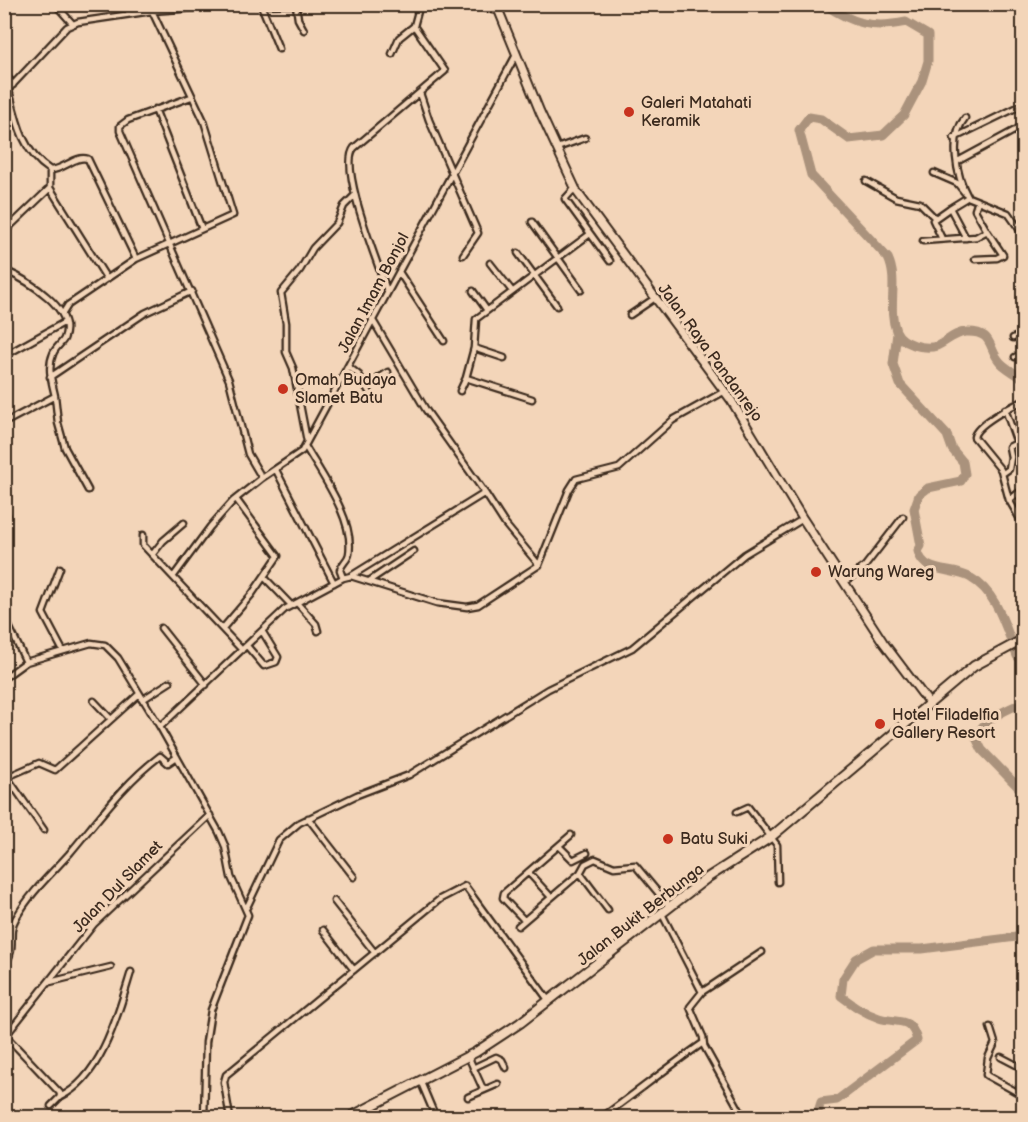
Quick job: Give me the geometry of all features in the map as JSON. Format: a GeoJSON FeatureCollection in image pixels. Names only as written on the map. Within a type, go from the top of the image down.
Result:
{"type":"FeatureCollection","features":[{"type":"Feature","properties":{"kind":"main road","name":"Jalan Raya Pandanrejo"},"geometry":{"type":"LineString","coordinates":[[497,8],[575,188],[725,391],[803,519],[883,642],[929,703]]}},
{"type":"Feature","properties":{"kind":"main road","name":"Jalan Bukit Berbunga"},"geometry":{"type":"LineString","coordinates":[[348,1118],[468,1056],[520,1023],[708,878],[771,837],[974,666],[1020,641]]}},
{"type":"Feature","properties":{"kind":"street"},"geometry":{"type":"LineString","coordinates":[[55,4],[72,23]]}},
{"type":"Feature","properties":{"kind":"street"},"geometry":{"type":"LineString","coordinates":[[126,4],[129,14]]}},
{"type":"Feature","properties":{"kind":"street"},"geometry":{"type":"LineString","coordinates":[[4,94],[72,23],[168,7],[313,4]]}},
{"type":"Feature","properties":{"kind":"street"},"geometry":{"type":"LineString","coordinates":[[392,54],[399,38],[414,26],[420,4]]}},
{"type":"Feature","properties":{"kind":"street"},"geometry":{"type":"LineString","coordinates":[[467,4],[497,8]]}},
{"type":"Feature","properties":{"kind":"street"},"geometry":{"type":"LineString","coordinates":[[261,5],[279,49]]}},
{"type":"Feature","properties":{"kind":"street"},"geometry":{"type":"LineString","coordinates":[[296,5],[298,19],[304,30]]}},
{"type":"Feature","properties":{"kind":"street"},"geometry":{"type":"LineString","coordinates":[[63,313],[68,305],[136,259],[229,218],[233,213],[208,132],[153,11]]}},
{"type":"Feature","properties":{"kind":"street"},"geometry":{"type":"LineString","coordinates":[[387,291],[349,176],[351,151],[445,70],[414,26]]}},
{"type":"Feature","properties":{"kind":"street","name":"Jalan Imam Bonjol"},"geometry":{"type":"LineString","coordinates":[[173,577],[210,527],[236,499],[262,478],[298,456],[306,444],[516,55]]}},
{"type":"Feature","properties":{"kind":"street"},"geometry":{"type":"LineString","coordinates":[[4,72],[11,87],[20,131],[35,156],[50,170],[58,170],[78,159],[88,159],[136,259]]}},
{"type":"Feature","properties":{"kind":"street"},"geometry":{"type":"LineString","coordinates":[[420,93],[478,233],[463,255]]}},
{"type":"Feature","properties":{"kind":"street"},"geometry":{"type":"LineString","coordinates":[[191,97],[128,120],[120,126],[120,130],[229,380],[249,454],[262,478]]}},
{"type":"Feature","properties":{"kind":"street"},"geometry":{"type":"LineString","coordinates":[[954,138],[1023,104]]}},
{"type":"Feature","properties":{"kind":"street"},"geometry":{"type":"LineString","coordinates":[[155,109],[202,229]]}},
{"type":"Feature","properties":{"kind":"street"},"geometry":{"type":"LineString","coordinates":[[965,118],[957,128],[954,138],[968,195]]}},
{"type":"Feature","properties":{"kind":"street"},"geometry":{"type":"LineString","coordinates":[[958,160],[1021,128]]}},
{"type":"Feature","properties":{"kind":"street"},"geometry":{"type":"LineString","coordinates":[[557,148],[585,138]]}},
{"type":"Feature","properties":{"kind":"street"},"geometry":{"type":"LineString","coordinates":[[50,170],[50,188],[107,279]]}},
{"type":"Feature","properties":{"kind":"street"},"geometry":{"type":"LineString","coordinates":[[934,173],[957,183],[968,195],[978,201],[1008,213],[1023,236]]}},
{"type":"Feature","properties":{"kind":"street"},"geometry":{"type":"LineString","coordinates":[[866,181],[896,198],[920,203],[935,218]]}},
{"type":"Feature","properties":{"kind":"street"},"geometry":{"type":"LineString","coordinates":[[4,232],[50,188]]}},
{"type":"Feature","properties":{"kind":"street"},"geometry":{"type":"LineString","coordinates":[[575,188],[565,199],[610,261]]}},
{"type":"Feature","properties":{"kind":"street"},"geometry":{"type":"LineString","coordinates":[[343,578],[340,570],[349,554],[345,522],[306,444],[293,368],[286,352],[286,323],[281,293],[300,270],[313,248],[337,223],[344,206],[355,195]]}},
{"type":"Feature","properties":{"kind":"street"},"geometry":{"type":"LineString","coordinates":[[942,239],[933,221],[968,195]]}},
{"type":"Feature","properties":{"kind":"street"},"geometry":{"type":"LineString","coordinates":[[975,259],[997,258],[1003,255],[975,210],[978,201]]}},
{"type":"Feature","properties":{"kind":"street"},"geometry":{"type":"LineString","coordinates":[[950,208],[966,238]]}},
{"type":"Feature","properties":{"kind":"street"},"geometry":{"type":"LineString","coordinates":[[532,222],[581,290]]}},
{"type":"Feature","properties":{"kind":"street"},"geometry":{"type":"LineString","coordinates":[[923,241],[978,237],[987,231]]}},
{"type":"Feature","properties":{"kind":"street"},"geometry":{"type":"LineString","coordinates":[[460,391],[474,348],[474,321],[486,309],[590,234]]}},
{"type":"Feature","properties":{"kind":"street"},"geometry":{"type":"LineString","coordinates":[[518,254],[557,306]]}},
{"type":"Feature","properties":{"kind":"street"},"geometry":{"type":"LineString","coordinates":[[490,263],[512,291]]}},
{"type":"Feature","properties":{"kind":"street"},"geometry":{"type":"LineString","coordinates":[[4,270],[43,293],[63,313],[65,321],[63,340],[53,353],[50,377],[65,448],[88,490]]}},
{"type":"Feature","properties":{"kind":"street"},"geometry":{"type":"LineString","coordinates":[[399,272],[444,341]]}},
{"type":"Feature","properties":{"kind":"street"},"geometry":{"type":"LineString","coordinates":[[50,377],[145,313],[192,291]]}},
{"type":"Feature","properties":{"kind":"street"},"geometry":{"type":"LineString","coordinates":[[473,291],[486,309]]}},
{"type":"Feature","properties":{"kind":"street"},"geometry":{"type":"LineString","coordinates":[[630,315],[655,298]]}},
{"type":"Feature","properties":{"kind":"street"},"geometry":{"type":"LineString","coordinates":[[372,320],[426,410],[506,524],[539,565]]}},
{"type":"Feature","properties":{"kind":"street"},"geometry":{"type":"LineString","coordinates":[[4,356],[65,321]]}},
{"type":"Feature","properties":{"kind":"street"},"geometry":{"type":"LineString","coordinates":[[1012,338],[1023,334]]}},
{"type":"Feature","properties":{"kind":"street"},"geometry":{"type":"LineString","coordinates":[[474,348],[504,358]]}},
{"type":"Feature","properties":{"kind":"street"},"geometry":{"type":"LineString","coordinates":[[1015,357],[1023,353]]}},
{"type":"Feature","properties":{"kind":"street"},"geometry":{"type":"LineString","coordinates":[[349,367],[367,386],[374,400]]}},
{"type":"Feature","properties":{"kind":"street"},"geometry":{"type":"LineString","coordinates":[[367,386],[388,372]]}},
{"type":"Feature","properties":{"kind":"street"},"geometry":{"type":"LineString","coordinates":[[466,378],[532,399]]}},
{"type":"Feature","properties":{"kind":"street"},"geometry":{"type":"LineString","coordinates":[[351,576],[437,603],[467,607],[482,603],[539,565],[573,481],[584,475],[619,468],[673,420],[725,391]]}},
{"type":"Feature","properties":{"kind":"street"},"geometry":{"type":"LineString","coordinates":[[4,423],[55,396]]}},
{"type":"Feature","properties":{"kind":"street"},"geometry":{"type":"LineString","coordinates":[[1023,401],[1005,409],[989,423],[978,428],[974,437],[979,447],[998,464],[1009,500],[1023,526]]}},
{"type":"Feature","properties":{"kind":"street"},"geometry":{"type":"LineString","coordinates":[[1002,474],[1009,469],[1011,457],[1009,447],[1017,443],[1005,409]]}},
{"type":"Feature","properties":{"kind":"street"},"geometry":{"type":"LineString","coordinates":[[276,470],[334,583]]}},
{"type":"Feature","properties":{"kind":"street"},"geometry":{"type":"LineString","coordinates":[[1009,500],[1023,489]]}},
{"type":"Feature","properties":{"kind":"street"},"geometry":{"type":"LineString","coordinates":[[160,727],[291,605],[351,576],[485,493]]}},
{"type":"Feature","properties":{"kind":"street"},"geometry":{"type":"LineString","coordinates":[[223,628],[278,556],[236,499]]}},
{"type":"Feature","properties":{"kind":"street"},"geometry":{"type":"LineString","coordinates":[[4,504],[8,515],[4,523]]}},
{"type":"Feature","properties":{"kind":"street"},"geometry":{"type":"LineString","coordinates":[[845,582],[865,566],[903,517]]}},
{"type":"Feature","properties":{"kind":"street"},"geometry":{"type":"LineString","coordinates":[[204,1118],[206,1042],[211,1010],[247,921],[247,907],[279,840],[308,818],[409,776],[548,689],[632,648],[745,554],[803,519]]}},
{"type":"Feature","properties":{"kind":"street"},"geometry":{"type":"LineString","coordinates":[[152,555],[163,541],[184,524]]}},
{"type":"Feature","properties":{"kind":"street"},"geometry":{"type":"LineString","coordinates":[[143,535],[143,545],[243,650]]}},
{"type":"Feature","properties":{"kind":"street"},"geometry":{"type":"LineString","coordinates":[[368,581],[414,551]]}},
{"type":"Feature","properties":{"kind":"street"},"geometry":{"type":"LineString","coordinates":[[60,568],[43,613],[63,651]]}},
{"type":"Feature","properties":{"kind":"street"},"geometry":{"type":"LineString","coordinates":[[264,577],[291,605]]}},
{"type":"Feature","properties":{"kind":"street"},"geometry":{"type":"LineString","coordinates":[[297,603],[316,624],[318,631]]}},
{"type":"Feature","properties":{"kind":"street"},"geometry":{"type":"LineString","coordinates":[[4,616],[26,662]]}},
{"type":"Feature","properties":{"kind":"street"},"geometry":{"type":"LineString","coordinates":[[161,628],[206,685]]}},
{"type":"Feature","properties":{"kind":"street"},"geometry":{"type":"LineString","coordinates":[[247,646],[264,666],[276,662],[278,657],[262,631]]}},
{"type":"Feature","properties":{"kind":"street"},"geometry":{"type":"LineString","coordinates":[[4,678],[26,662],[91,643],[105,645],[118,658],[135,697],[142,700],[160,727],[174,759],[203,802],[225,846],[231,877],[247,907]]}},
{"type":"Feature","properties":{"kind":"street"},"geometry":{"type":"LineString","coordinates":[[142,700],[170,682]]}},
{"type":"Feature","properties":{"kind":"street"},"geometry":{"type":"LineString","coordinates":[[44,830],[6,776],[39,763],[55,770],[135,697]]}},
{"type":"Feature","properties":{"kind":"street"},"geometry":{"type":"LineString","coordinates":[[94,701],[110,718]]}},
{"type":"Feature","properties":{"kind":"street"},"geometry":{"type":"LineString","coordinates":[[4,965],[13,952],[14,921],[36,889],[90,829],[107,805],[157,758],[162,756],[167,763],[174,759]]}},
{"type":"Feature","properties":{"kind":"street"},"geometry":{"type":"LineString","coordinates":[[737,812],[748,807],[771,837],[778,850],[778,882]]}},
{"type":"Feature","properties":{"kind":"street","name":"Jalan Dul Slamet"},"geometry":{"type":"LineString","coordinates":[[5,1037],[94,924],[210,815]]}},
{"type":"Feature","properties":{"kind":"street"},"geometry":{"type":"LineString","coordinates":[[308,818],[354,877]]}},
{"type":"Feature","properties":{"kind":"street"},"geometry":{"type":"LineString","coordinates":[[524,920],[503,895],[571,835]]}},
{"type":"Feature","properties":{"kind":"street"},"geometry":{"type":"LineString","coordinates":[[558,846],[573,860],[587,853]]}},
{"type":"Feature","properties":{"kind":"street"},"geometry":{"type":"LineString","coordinates":[[518,926],[579,873],[581,867],[595,859],[614,867],[635,865],[670,907]]}},
{"type":"Feature","properties":{"kind":"street"},"geometry":{"type":"LineString","coordinates":[[528,872],[551,897]]}},
{"type":"Feature","properties":{"kind":"street"},"geometry":{"type":"LineString","coordinates":[[579,873],[608,910]]}},
{"type":"Feature","properties":{"kind":"street"},"geometry":{"type":"LineString","coordinates":[[230,1118],[224,1082],[226,1075],[445,896],[465,886],[549,1001]]}},
{"type":"Feature","properties":{"kind":"street"},"geometry":{"type":"LineString","coordinates":[[334,901],[375,953]]}},
{"type":"Feature","properties":{"kind":"street"},"geometry":{"type":"LineString","coordinates":[[662,914],[702,992]]}},
{"type":"Feature","properties":{"kind":"street"},"geometry":{"type":"LineString","coordinates":[[323,930],[354,970]]}},
{"type":"Feature","properties":{"kind":"street"},"geometry":{"type":"LineString","coordinates":[[744,1118],[703,1043],[703,1037],[690,1007],[702,992],[762,952]]}},
{"type":"Feature","properties":{"kind":"street"},"geometry":{"type":"LineString","coordinates":[[50,982],[111,968]]}},
{"type":"Feature","properties":{"kind":"street"},"geometry":{"type":"LineString","coordinates":[[51,1106],[60,1097],[71,1092],[98,1064],[130,972]]}},
{"type":"Feature","properties":{"kind":"street"},"geometry":{"type":"LineString","coordinates":[[990,1027],[995,1045],[988,1058],[986,1075],[1023,1096]]}},
{"type":"Feature","properties":{"kind":"street"},"geometry":{"type":"LineString","coordinates":[[5,1037],[60,1093],[60,1097]]}},
{"type":"Feature","properties":{"kind":"street"},"geometry":{"type":"LineString","coordinates":[[601,1118],[634,1096],[660,1073],[703,1043]]}},
{"type":"Feature","properties":{"kind":"street"},"geometry":{"type":"LineString","coordinates":[[468,1056],[483,1089]]}},
{"type":"Feature","properties":{"kind":"street"},"geometry":{"type":"LineString","coordinates":[[473,1068],[496,1057],[502,1060],[506,1068]]}},
{"type":"Feature","properties":{"kind":"street"},"geometry":{"type":"LineString","coordinates":[[1001,1057],[1023,1069]]}},
{"type":"Feature","properties":{"kind":"street"},"geometry":{"type":"LineString","coordinates":[[420,1080],[436,1118]]}},
{"type":"Feature","properties":{"kind":"street"},"geometry":{"type":"LineString","coordinates":[[468,1097],[498,1084]]}},
{"type":"Feature","properties":{"kind":"waterway"},"geometry":{"type":"LineString","coordinates":[[824,4],[844,16],[873,25],[906,22],[928,35],[928,61],[922,81],[904,115],[883,135],[849,139],[821,119],[809,117],[799,130],[811,175],[888,258],[893,276],[892,313],[899,336],[908,343],[932,347],[962,332],[982,334],[1001,363],[1024,379]]}},
{"type":"Feature","properties":{"kind":"waterway"},"geometry":{"type":"LineString","coordinates":[[897,333],[893,364],[900,384],[947,435],[952,449],[963,462],[965,474],[961,481],[928,488],[919,495],[914,509],[921,546],[918,551],[921,559],[932,567],[964,575],[980,585],[995,602],[1017,656],[1024,662]]}},
{"type":"Feature","properties":{"kind":"waterway"},"geometry":{"type":"LineString","coordinates":[[1024,702],[989,720],[976,738],[982,750],[1024,793]]}},
{"type":"Feature","properties":{"kind":"waterway"},"geometry":{"type":"LineString","coordinates":[[816,1118],[821,1102],[837,1100],[917,1040],[911,1027],[907,1024],[874,1016],[841,996],[843,979],[856,959],[874,949],[922,949],[1024,936]]}},
{"type":"Feature","properties":{"kind":"place","name":"Galeri Matahati Keramik"},"geometry":{"type":"Point","coordinates":[629,112]}},
{"type":"Feature","properties":{"kind":"place","name":"Omah Budaya Slamet Batu"},"geometry":{"type":"Point","coordinates":[283,389]}},
{"type":"Feature","properties":{"kind":"place","name":"Warung Wareg"},"geometry":{"type":"Point","coordinates":[816,572]}},
{"type":"Feature","properties":{"kind":"place","name":"Hotel Filadelfia Gallery Resort"},"geometry":{"type":"Point","coordinates":[880,724]}},
{"type":"Feature","properties":{"kind":"place","name":"Batu Suki"},"geometry":{"type":"Point","coordinates":[668,839]}}]}
